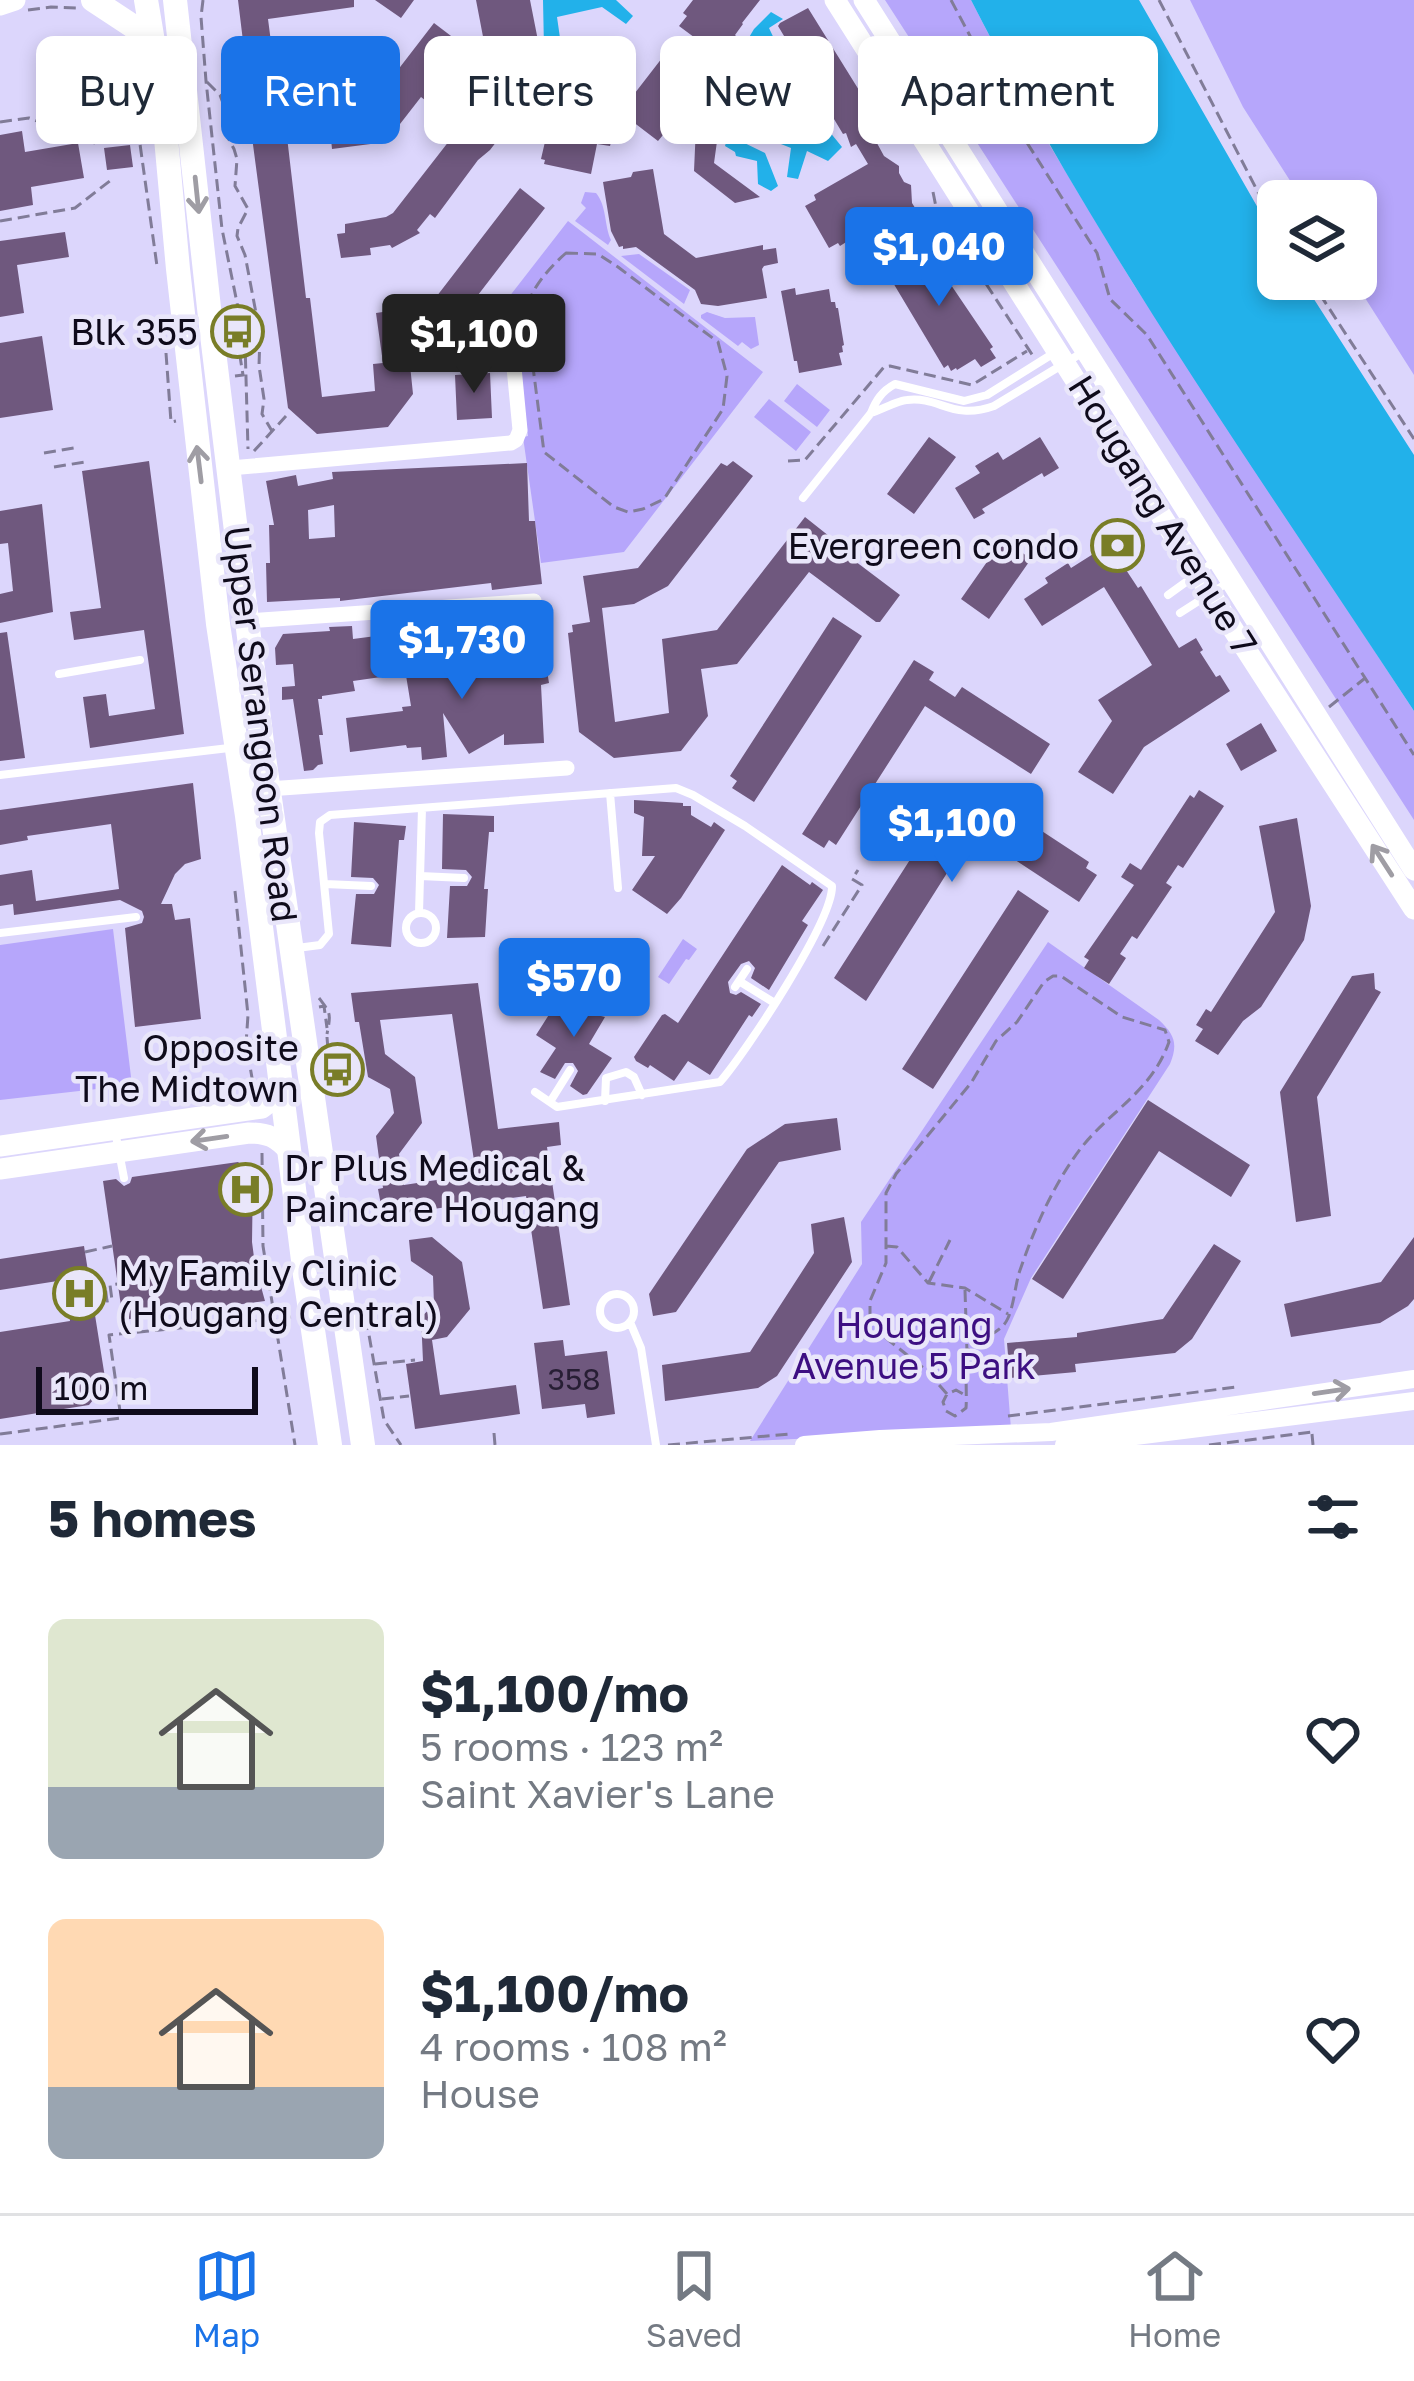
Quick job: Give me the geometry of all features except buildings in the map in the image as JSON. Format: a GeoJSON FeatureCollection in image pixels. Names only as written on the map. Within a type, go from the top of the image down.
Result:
{"type":"FeatureCollection","features":[{"type":"Feature","properties":{"kind":"main road","name":"Upper Serangoon Road"},"geometry":{"type":"LineString","coordinates":[[146,0],[152,36]]}},
{"type":"Feature","properties":{"kind":"main road","name":"Upper Serangoon Road"},"geometry":{"type":"LineString","coordinates":[[176,0],[180,36]]}},
{"type":"Feature","properties":{"kind":"main road"},"geometry":{"type":"LineString","coordinates":[[180,36],[188,0]]}},
{"type":"Feature","properties":{"kind":"main road","name":"Hougang Avenue 7"},"geometry":{"type":"LineString","coordinates":[[835,0],[1218,559],[1414,870]]}},
{"type":"Feature","properties":{"kind":"main road","name":"Hougang Avenue 7"},"geometry":{"type":"LineString","coordinates":[[864,0],[1205,584],[1414,909]]}},
{"type":"Feature","properties":{"kind":"main road"},"geometry":{"type":"LineString","coordinates":[[85,4],[134,27],[139,36]]}},
{"type":"Feature","properties":{"kind":"main road"},"geometry":{"type":"LineString","coordinates":[[0,5],[20,5]]}},
{"type":"Feature","properties":{"kind":"main road","name":"Upper Serangoon Road"},"geometry":{"type":"LineString","coordinates":[[166,144],[200,474],[329,1444]]}},
{"type":"Feature","properties":{"kind":"main road","name":"Upper Serangoon Road"},"geometry":{"type":"LineString","coordinates":[[191,144],[268,789],[363,1445]]}},
{"type":"Feature","properties":{"kind":"main road"},"geometry":{"type":"LineString","coordinates":[[0,1146],[115,1149],[262,1108],[280,1083]]}},
{"type":"Feature","properties":{"kind":"main road"},"geometry":{"type":"LineString","coordinates":[[0,1169],[115,1149],[267,1133],[289,1151]]}},
{"type":"Feature","properties":{"kind":"main road"},"geometry":{"type":"LineString","coordinates":[[359,1415],[379,1445]]}},
{"type":"Feature","properties":{"kind":"street"},"geometry":{"type":"LineString","coordinates":[[230,469],[511,443],[520,430],[513,357]]}},
{"type":"Feature","properties":{"kind":"street"},"geometry":{"type":"LineString","coordinates":[[248,621],[534,601]]}},
{"type":"Feature","properties":{"kind":"street"},"geometry":{"type":"LineString","coordinates":[[268,789],[567,768]]}},
{"type":"Feature","properties":{"kind":"street"},"geometry":{"type":"LineString","coordinates":[[804,1445],[1051,1432],[1235,1414],[1414,1379]]}},
{"type":"Feature","properties":{"kind":"street"},"geometry":{"type":"LineString","coordinates":[[1286,1407],[1414,1401]]}},
{"type":"Feature","properties":{"kind":"street"},"geometry":{"type":"LineString","coordinates":[[1064,1445],[1235,1414]]}},
{"type":"Feature","properties":{"kind":"lane"},"geometry":{"type":"LineString","coordinates":[[871,413],[912,399],[966,413],[979,411],[994,406],[1072,350]]}},
{"type":"Feature","properties":{"kind":"lane"},"geometry":{"type":"LineString","coordinates":[[803,498],[886,388],[895,384],[976,400],[1072,350]]}},
{"type":"Feature","properties":{"kind":"lane"},"geometry":{"type":"LineString","coordinates":[[1180,613],[1205,584],[1218,559]]}},
{"type":"Feature","properties":{"kind":"lane"},"geometry":{"type":"LineString","coordinates":[[1168,595],[1231,580]]}},
{"type":"Feature","properties":{"kind":"lane"},"geometry":{"type":"LineString","coordinates":[[59,674],[140,660]]}},
{"type":"Feature","properties":{"kind":"lane"},"geometry":{"type":"LineString","coordinates":[[0,775],[237,747]]}},
{"type":"Feature","properties":{"kind":"lane"},"geometry":{"type":"LineString","coordinates":[[290,950],[320,945],[327,939],[319,833],[326,816],[676,788],[745,826],[832,886],[816,935],[720,1082],[557,1107],[535,1092]]}},
{"type":"Feature","properties":{"kind":"lane"},"geometry":{"type":"LineString","coordinates":[[610,793],[619,888]]}},
{"type":"Feature","properties":{"kind":"lane"},"geometry":{"type":"LineString","coordinates":[[419,913],[422,808]]}},
{"type":"Feature","properties":{"kind":"lane"},"geometry":{"type":"LineString","coordinates":[[420,876],[464,878]]}},
{"type":"Feature","properties":{"kind":"lane"},"geometry":{"type":"LineString","coordinates":[[324,884],[371,886]]}},
{"type":"Feature","properties":{"kind":"lane"},"geometry":{"type":"LineString","coordinates":[[0,933],[136,917]]}},
{"type":"Feature","properties":{"kind":"lane"},"geometry":{"type":"LineString","coordinates":[[746,969],[737,984],[773,1002]]}},
{"type":"Feature","properties":{"kind":"lane"},"geometry":{"type":"LineString","coordinates":[[550,1102],[570,1070]]}},
{"type":"Feature","properties":{"kind":"lane"},"geometry":{"type":"LineString","coordinates":[[605,1101],[606,1078],[626,1072],[634,1077],[642,1095]]}},
{"type":"Feature","properties":{"kind":"lane"},"geometry":{"type":"LineString","coordinates":[[115,1149],[124,1178]]}},
{"type":"Feature","properties":{"kind":"lane"},"geometry":{"type":"LineString","coordinates":[[630,1322],[620,1328],[604,1323],[599,1313],[605,1297],[627,1296],[634,1312],[630,1322],[641,1348],[656,1445]]}},
{"type":"Feature","properties":{"kind":"path"},"geometry":{"type":"LineString","coordinates":[[203,0],[206,81],[222,229],[245,342],[249,457],[286,416]]}},
{"type":"Feature","properties":{"kind":"path"},"geometry":{"type":"LineString","coordinates":[[951,0],[1024,138],[1097,253],[1113,304],[1147,335],[1414,755]]}},
{"type":"Feature","properties":{"kind":"path"},"geometry":{"type":"LineString","coordinates":[[1159,0],[1257,190]]}},
{"type":"Feature","properties":{"kind":"path"},"geometry":{"type":"LineString","coordinates":[[20,5],[85,4]]}},
{"type":"Feature","properties":{"kind":"path"},"geometry":{"type":"LineString","coordinates":[[113,34],[124,56],[140,137],[158,272]]}},
{"type":"Feature","properties":{"kind":"path"},"geometry":{"type":"LineString","coordinates":[[206,81],[220,94],[226,111],[226,134],[237,159],[235,186],[248,209],[237,236],[260,334],[262,414],[272,431]]}},
{"type":"Feature","properties":{"kind":"path"},"geometry":{"type":"LineString","coordinates":[[0,122],[36,121]]}},
{"type":"Feature","properties":{"kind":"path"},"geometry":{"type":"LineString","coordinates":[[0,221],[75,208],[111,180]]}},
{"type":"Feature","properties":{"kind":"path"},"geometry":{"type":"LineString","coordinates":[[566,254],[598,254],[718,342],[727,376],[723,410],[664,500],[628,512],[614,507],[544,452],[526,313],[531,295],[566,254]]}},
{"type":"Feature","properties":{"kind":"path"},"geometry":{"type":"LineString","coordinates":[[1324,300],[1414,439]]}},
{"type":"Feature","properties":{"kind":"path"},"geometry":{"type":"LineString","coordinates":[[166,341],[171,422],[178,421]]}},
{"type":"Feature","properties":{"kind":"path"},"geometry":{"type":"LineString","coordinates":[[236,376],[243,375],[238,344],[245,342]]}},
{"type":"Feature","properties":{"kind":"path"},"geometry":{"type":"LineString","coordinates":[[44,453],[74,448]]}},
{"type":"Feature","properties":{"kind":"path"},"geometry":{"type":"LineString","coordinates":[[54,467],[85,462]]}},
{"type":"Feature","properties":{"kind":"path"},"geometry":{"type":"LineString","coordinates":[[1317,716],[1365,678]]}},
{"type":"Feature","properties":{"kind":"path"},"geometry":{"type":"LineString","coordinates":[[947,1394],[886,1338],[872,1318],[869,1306],[884,1273],[885,1198],[889,1184],[971,1083],[994,1044],[1017,1022],[1047,980],[1064,977],[1122,1017],[1165,1030],[1169,1044],[1150,1081],[1085,1143],[1065,1170],[1020,1270],[1010,1315],[1002,1328],[973,1347],[966,1358]]}},
{"type":"Feature","properties":{"kind":"path"},"geometry":{"type":"LineString","coordinates":[[262,1153],[263,1246],[296,1445]]}},
{"type":"Feature","properties":{"kind":"path"},"geometry":{"type":"LineString","coordinates":[[928,1283],[950,1240]]}},
{"type":"Feature","properties":{"kind":"path"},"geometry":{"type":"LineString","coordinates":[[85,1252],[112,1246]]}},
{"type":"Feature","properties":{"kind":"path"},"geometry":{"type":"LineString","coordinates":[[886,1246],[897,1247],[928,1283],[965,1288],[1010,1315]]}},
{"type":"Feature","properties":{"kind":"path"},"geometry":{"type":"LineString","coordinates":[[92,1304],[100,1303],[98,1287],[105,1286],[106,1300],[112,1300],[110,1285],[118,1284]]}},
{"type":"Feature","properties":{"kind":"path"},"geometry":{"type":"LineString","coordinates":[[964,1395],[968,1370],[965,1288]]}},
{"type":"Feature","properties":{"kind":"path"},"geometry":{"type":"LineString","coordinates":[[364,1310],[384,1420],[401,1445]]}},
{"type":"Feature","properties":{"kind":"path"},"geometry":{"type":"LineString","coordinates":[[0,1434],[121,1418],[109,1335],[311,1315]]}},
{"type":"Feature","properties":{"kind":"path"},"geometry":{"type":"LineString","coordinates":[[373,1364],[415,1360]]}},
{"type":"Feature","properties":{"kind":"path"},"geometry":{"type":"LineString","coordinates":[[1000,1417],[1255,1384]]}},
{"type":"Feature","properties":{"kind":"path"},"geometry":{"type":"LineString","coordinates":[[956,1390],[964,1395],[966,1408],[955,1415],[943,1407],[947,1394],[956,1390]]}},
{"type":"Feature","properties":{"kind":"path"},"geometry":{"type":"LineString","coordinates":[[380,1399],[409,1396]]}},
{"type":"Feature","properties":{"kind":"path"},"geometry":{"type":"LineString","coordinates":[[1312,1432],[1313,1445]]}},
{"type":"Feature","properties":{"kind":"path"},"geometry":{"type":"LineString","coordinates":[[494,1433],[495,1445]]}},
{"type":"Feature","properties":{"kind":"green space"},"geometry":{"type":"Polygon","coordinates":[[[885,0],[971,0],[990,36],[908,36],[885,0]]]}},
{"type":"Feature","properties":{"kind":"green space"},"geometry":{"type":"Polygon","coordinates":[[[1190,0],[1414,0],[1414,375],[1366,300],[1377,300],[1377,180],[1290,180],[1243,107],[1190,0]]]}},
{"type":"Feature","properties":{"kind":"green space"},"geometry":{"type":"Polygon","coordinates":[[[978,144],[1049,144],[1134,285],[1414,711],[1414,820],[978,144]]]}},
{"type":"Feature","properties":{"kind":"green space"},"geometry":{"type":"Polygon","coordinates":[[[585,192],[596,193],[602,204],[611,240],[608,245],[575,221],[586,208],[581,203],[585,192]]]}},
{"type":"Feature","properties":{"kind":"green space"},"geometry":{"type":"Polygon","coordinates":[[[568,221],[763,372],[624,552],[541,563],[523,437],[528,436],[519,362],[481,333],[568,221]]]}},
{"type":"Feature","properties":{"kind":"green space"},"geometry":{"type":"Polygon","coordinates":[[[639,254],[690,290],[684,304],[621,256],[639,254]]]}},
{"type":"Feature","properties":{"kind":"green space"},"geometry":{"type":"Polygon","coordinates":[[[707,312],[725,318],[755,317],[759,345],[751,349],[742,342],[738,346],[701,318],[707,312]]]}},
{"type":"Feature","properties":{"kind":"green space"},"geometry":{"type":"Polygon","coordinates":[[[797,384],[830,410],[817,427],[784,401],[797,384]]]}},
{"type":"Feature","properties":{"kind":"green space"},"geometry":{"type":"Polygon","coordinates":[[[769,399],[811,432],[796,451],[754,417],[769,399]]]}},
{"type":"Feature","properties":{"kind":"green space"},"geometry":{"type":"Polygon","coordinates":[[[113,929],[132,1085],[0,1100],[0,945],[113,929]]]}},
{"type":"Feature","properties":{"kind":"green space"},"geometry":{"type":"Polygon","coordinates":[[[683,939],[697,949],[669,984],[658,977],[683,939]]]}},
{"type":"Feature","properties":{"kind":"green space","name":"Hougang Avenue 5 Park"},"geometry":{"type":"Polygon","coordinates":[[[1048,942],[1159,1020],[1172,1035],[1174,1051],[1031,1278],[1004,1339],[1011,1429],[750,1441],[862,1264],[861,1222],[1048,942]]]}},
{"type":"Feature","properties":{"kind":"water"},"geometry":{"type":"Polygon","coordinates":[[[543,0],[616,0],[633,16],[626,24],[602,7],[557,17],[560,36],[544,36],[543,0]]]}},
{"type":"Feature","properties":{"kind":"water"},"geometry":{"type":"Polygon","coordinates":[[[971,0],[1139,0],[1257,206],[1257,300],[1314,300],[1414,455],[1414,711],[1240,449],[1050,144],[1158,144],[1158,36],[990,36],[971,0]]]}},
{"type":"Feature","properties":{"kind":"water"},"geometry":{"type":"Polygon","coordinates":[[[771,12],[783,19],[769,28],[773,36],[750,36],[771,12]]]}},
{"type":"Feature","properties":{"kind":"water"},"geometry":{"type":"Polygon","coordinates":[[[834,137],[842,147],[828,161],[807,151],[798,179],[787,177],[791,148],[781,144],[834,144],[834,137]]]}},
{"type":"Feature","properties":{"kind":"water"},"geometry":{"type":"Polygon","coordinates":[[[746,144],[765,153],[778,186],[771,191],[758,184],[757,161],[736,156],[725,146],[746,144]]]}},
{"type":"Feature","properties":{"kind":"place","name":"Blk 355"},"geometry":{"type":"Point","coordinates":[237,332]}},
{"type":"Feature","properties":{"kind":"place","name":"Evergreen condo"},"geometry":{"type":"Point","coordinates":[1118,546]}},
{"type":"Feature","properties":{"kind":"place","name":"Opposite The Midtown"},"geometry":{"type":"Point","coordinates":[338,1069]}},
{"type":"Feature","properties":{"kind":"place","name":"Dr Plus Medical & Paincare Hougang"},"geometry":{"type":"Point","coordinates":[245,1189]}},
{"type":"Feature","properties":{"kind":"place","name":"My Family Clinic (Hougang Central)"},"geometry":{"type":"Point","coordinates":[79,1294]}}]}
